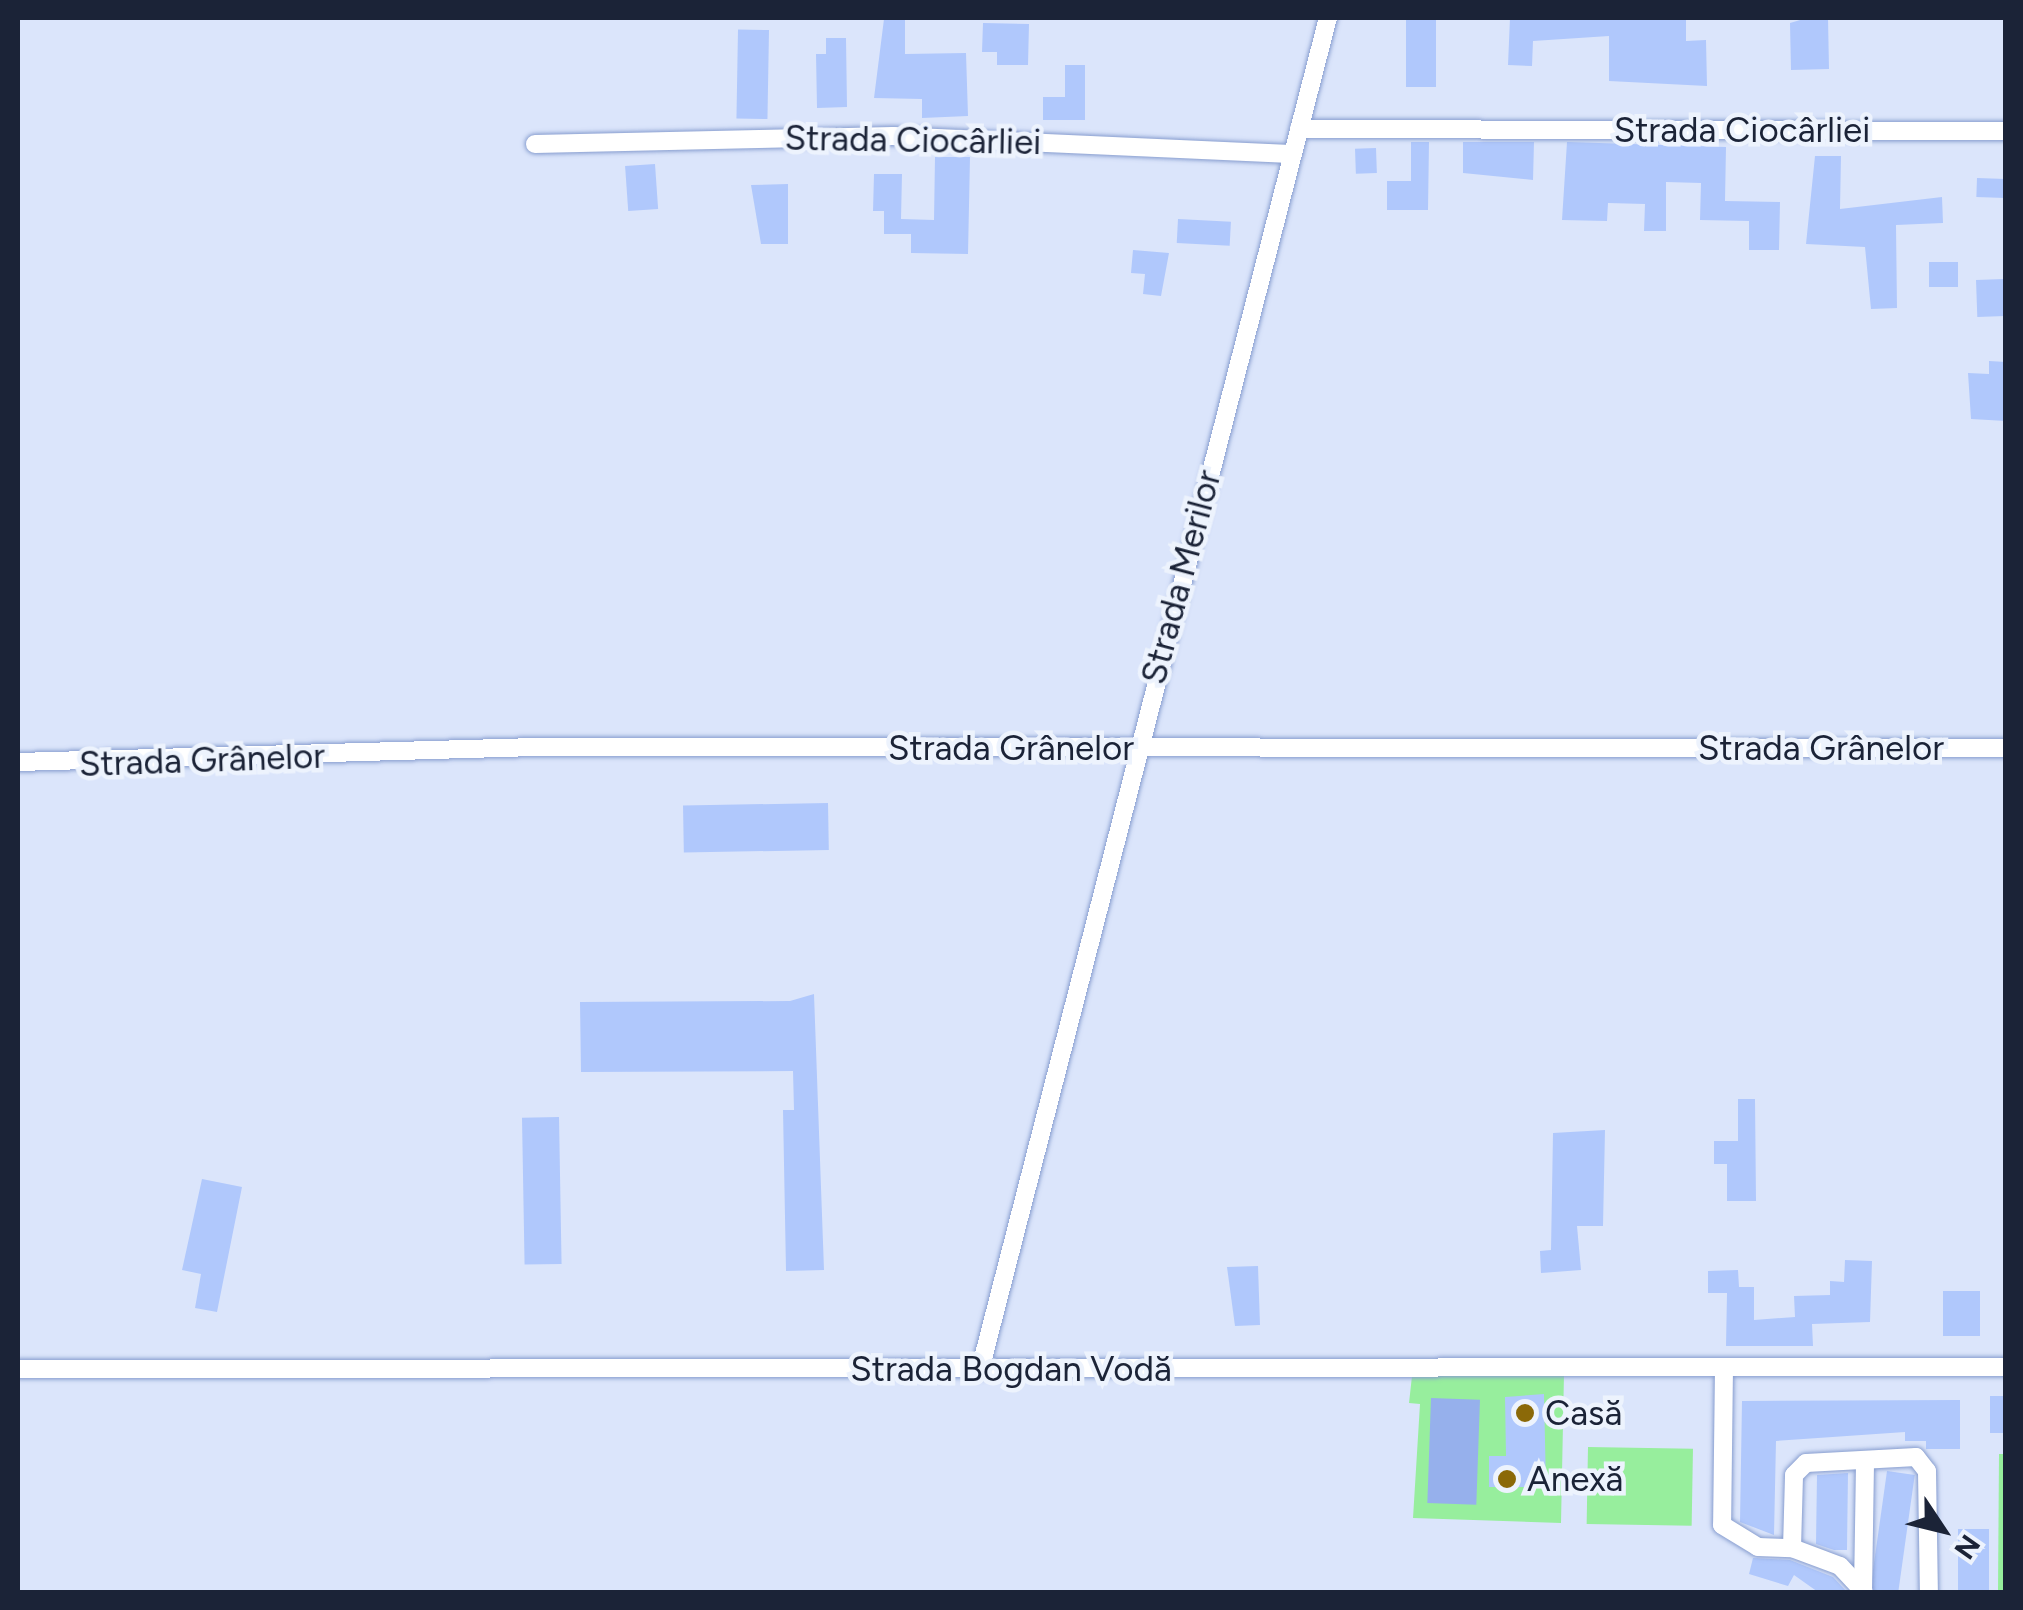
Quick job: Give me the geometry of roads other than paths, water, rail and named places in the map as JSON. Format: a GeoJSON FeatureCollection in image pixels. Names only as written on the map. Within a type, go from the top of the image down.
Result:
{"type":"FeatureCollection","features":[{"type":"Feature","properties":{"kind":"street","name":"Strada Merilor"},"geometry":{"type":"LineString","coordinates":[[980,1370],[1136,749],[1328,18]]}},
{"type":"Feature","properties":{"kind":"street","name":"Strada Ciocârliei"},"geometry":{"type":"LineString","coordinates":[[1298,128],[2006,131]]}},
{"type":"Feature","properties":{"kind":"street","name":"Strada Ciocârliei"},"geometry":{"type":"LineString","coordinates":[[535,144],[893,136],[1291,154]]}},
{"type":"Feature","properties":{"kind":"street","name":"Strada Grânelor"},"geometry":{"type":"LineString","coordinates":[[18,762],[536,747],[2006,748]]}},
{"type":"Feature","properties":{"kind":"street"},"geometry":{"type":"LineString","coordinates":[[1724,1368],[1722,1525],[1758,1546],[1792,1548],[1840,1566],[1863,1592]]}},
{"type":"Feature","properties":{"kind":"street","name":"Strada Bogdan Vodă"},"geometry":{"type":"LineString","coordinates":[[18,1370],[2006,1368]]}},
{"type":"Feature","properties":{"kind":"street"},"geometry":{"type":"LineString","coordinates":[[1792,1548],[1800,1468],[1815,1458],[1865,1460],[1910,1455],[1928,1471],[1930,1592]]}},
{"type":"Feature","properties":{"kind":"street"},"geometry":{"type":"LineString","coordinates":[[1863,1592],[1865,1460]]}},
{"type":"Feature","properties":{"kind":"water"},"geometry":{"type":"Polygon","coordinates":[[[1431,1398],[1480,1400],[1476,1505],[1427,1503],[1431,1398]]]}},
{"type":"Feature","properties":{"kind":"place","name":"Casă"},"geometry":{"type":"Point","coordinates":[1525,1413]}},
{"type":"Feature","properties":{"kind":"place","name":"Anexă"},"geometry":{"type":"Point","coordinates":[1507,1479]}}]}
